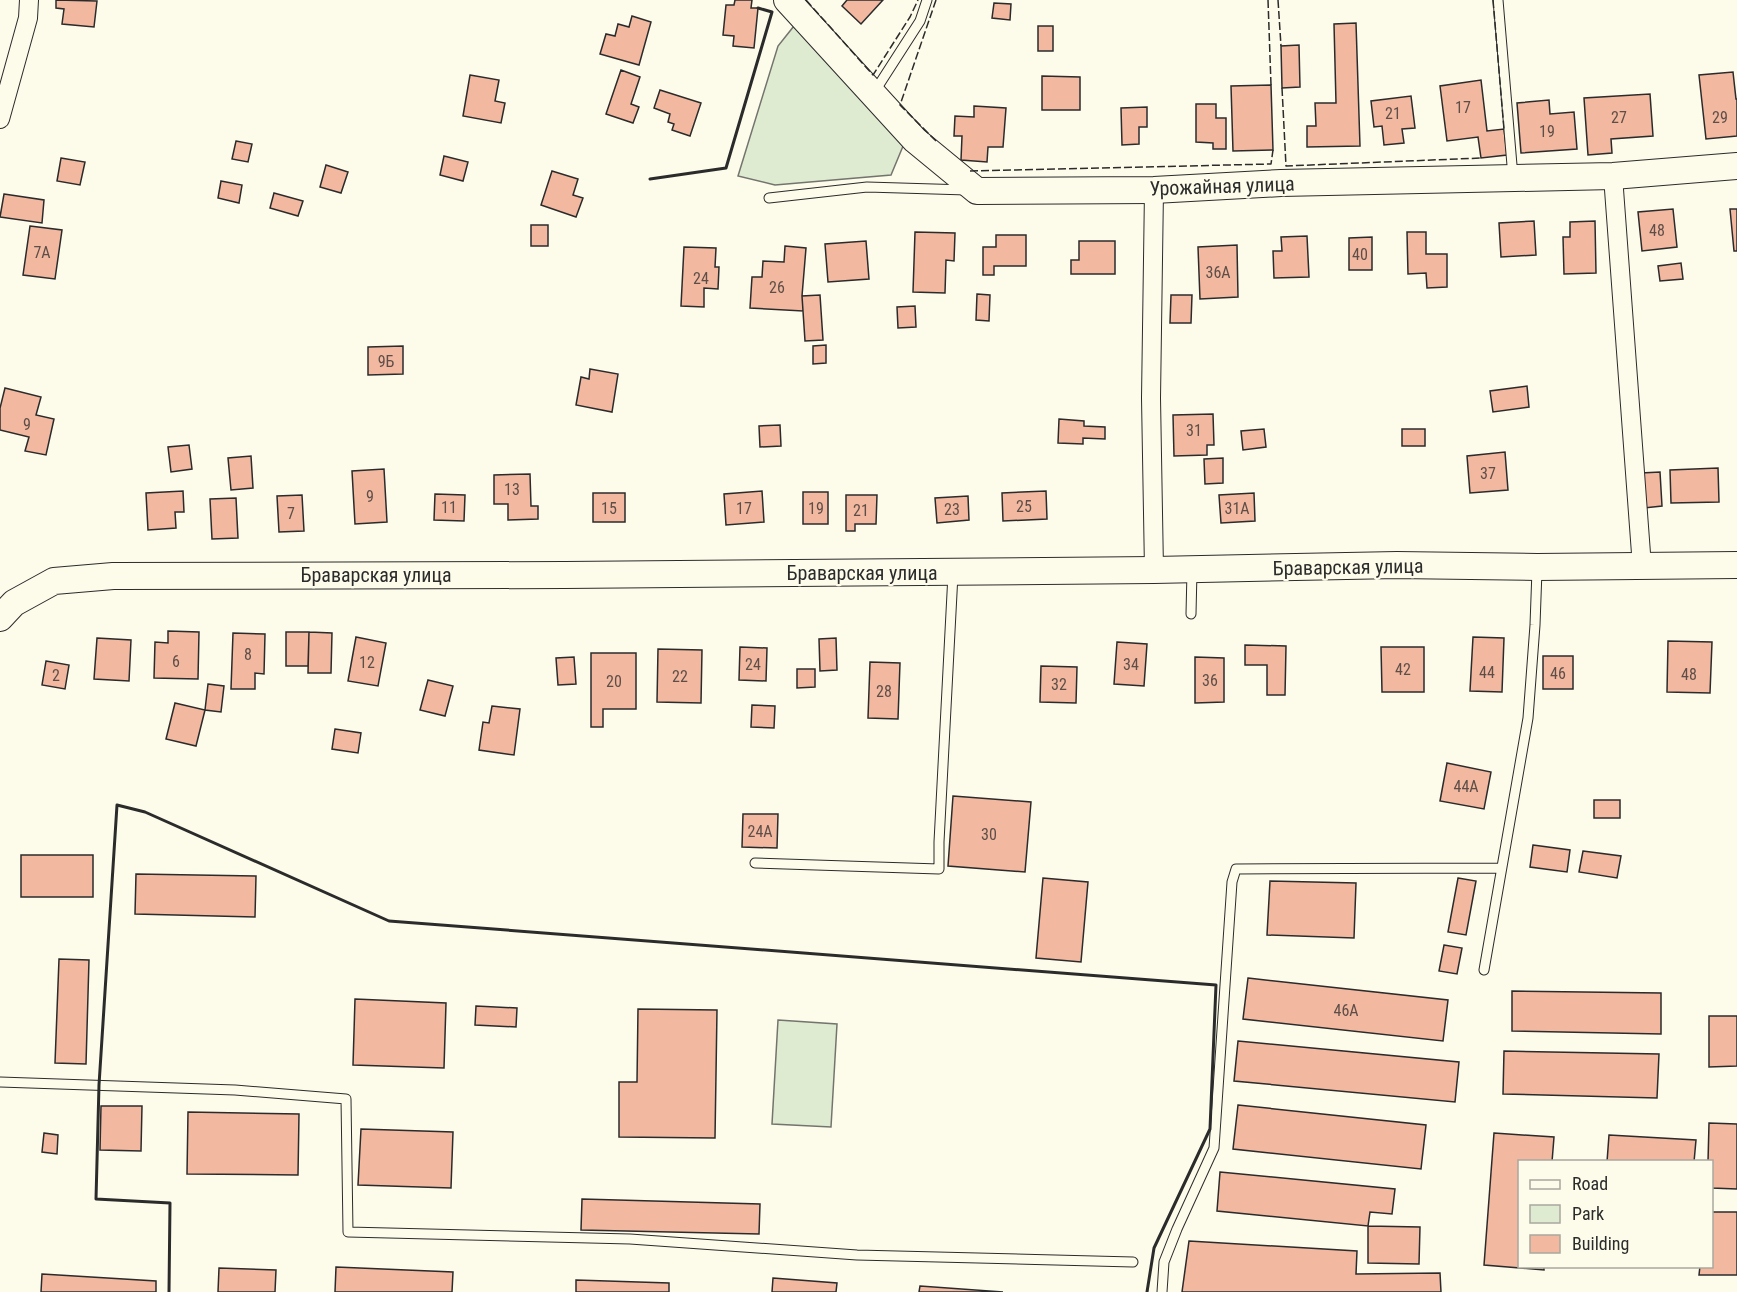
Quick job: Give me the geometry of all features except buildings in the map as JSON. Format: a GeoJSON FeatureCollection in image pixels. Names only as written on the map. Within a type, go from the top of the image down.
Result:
{"type":"FeatureCollection","features":[{"type":"Feature","properties":{"kind":"main road"},"geometry":{"type":"LineString","coordinates":[[787,0],[915,140],[977,190]]}},
{"type":"Feature","properties":{"kind":"main road","name":"Урожайная улица"},"geometry":{"type":"LineString","coordinates":[[977,190],[1154,190],[1281,183],[1613,176],[1737,166]]}},
{"type":"Feature","properties":{"kind":"main road","name":"Браварская улица"},"geometry":{"type":"LineString","coordinates":[[0,618],[14,603],[54,581],[113,576],[953,572],[1397,565],[1642,567],[1737,565]]}},
{"type":"Feature","properties":{"kind":"street"},"geometry":{"type":"LineString","coordinates":[[0,119],[28,18],[28,0]]}},
{"type":"Feature","properties":{"kind":"street"},"geometry":{"type":"LineString","coordinates":[[1613,176],[1642,567]]}},
{"type":"Feature","properties":{"kind":"street"},"geometry":{"type":"LineString","coordinates":[[1154,190],[1151,398],[1154,570]]}},
{"type":"Feature","properties":{"kind":"lane"},"geometry":{"type":"LineString","coordinates":[[873,94],[920,21],[927,0]]}},
{"type":"Feature","properties":{"kind":"lane"},"geometry":{"type":"LineString","coordinates":[[1498,0],[1513,178]]}},
{"type":"Feature","properties":{"kind":"lane"},"geometry":{"type":"LineString","coordinates":[[769,198],[867,187],[977,190]]}},
{"type":"Feature","properties":{"kind":"lane"},"geometry":{"type":"LineString","coordinates":[[1484,970],[1528,718],[1537,567]]}},
{"type":"Feature","properties":{"kind":"lane"},"geometry":{"type":"LineString","coordinates":[[1191,614],[1192,569]]}},
{"type":"Feature","properties":{"kind":"lane"},"geometry":{"type":"LineString","coordinates":[[755,863],[939,869],[953,572]]}},
{"type":"Feature","properties":{"kind":"lane"},"geometry":{"type":"LineString","coordinates":[[1162,1292],[1164,1262],[1214,1148],[1232,882],[1236,869],[1501,868]]}},
{"type":"Feature","properties":{"kind":"lane"},"geometry":{"type":"LineString","coordinates":[[0,1082],[234,1090],[346,1099],[348,1232],[630,1239],[856,1255],[1133,1262]]}},
{"type":"Feature","properties":{"kind":"green space"},"geometry":{"type":"Polygon","coordinates":[[[794,26],[906,139],[891,175],[775,185],[738,176],[778,46],[794,26]]]}},
{"type":"Feature","properties":{"kind":"green space"},"geometry":{"type":"Polygon","coordinates":[[[778,1020],[837,1024],[831,1127],[772,1124],[778,1020]]]}},
{"type":"Feature","properties":{"kind":"fence"},"geometry":{"type":"LineString","coordinates":[[806,0],[873,75],[910,17],[918,0]]}},
{"type":"Feature","properties":{"kind":"fence"},"geometry":{"type":"LineString","coordinates":[[936,0],[900,105],[937,142]]}},
{"type":"Feature","properties":{"kind":"fence"},"geometry":{"type":"LineString","coordinates":[[1268,0],[1271,85]]}},
{"type":"Feature","properties":{"kind":"fence"},"geometry":{"type":"LineString","coordinates":[[1278,0],[1281,46]]}},
{"type":"Feature","properties":{"kind":"fence"},"geometry":{"type":"LineString","coordinates":[[1493,0],[1504,129]]}},
{"type":"Feature","properties":{"kind":"fence"},"geometry":{"type":"LineString","coordinates":[[1282,88],[1286,166],[1481,158]]}},
{"type":"Feature","properties":{"kind":"fence"},"geometry":{"type":"LineString","coordinates":[[970,171],[1271,164],[1273,150]]}},
{"type":"Feature","properties":{"kind":"wall"},"geometry":{"type":"LineString","coordinates":[[650,179],[726,168],[772,12],[758,8]]}},
{"type":"Feature","properties":{"kind":"wall"},"geometry":{"type":"LineString","coordinates":[[169,1292],[170,1203],[96,1199],[99,1085],[117,805],[145,812],[389,921],[1216,985],[1210,1129],[1154,1248],[1147,1292]]}}]}
